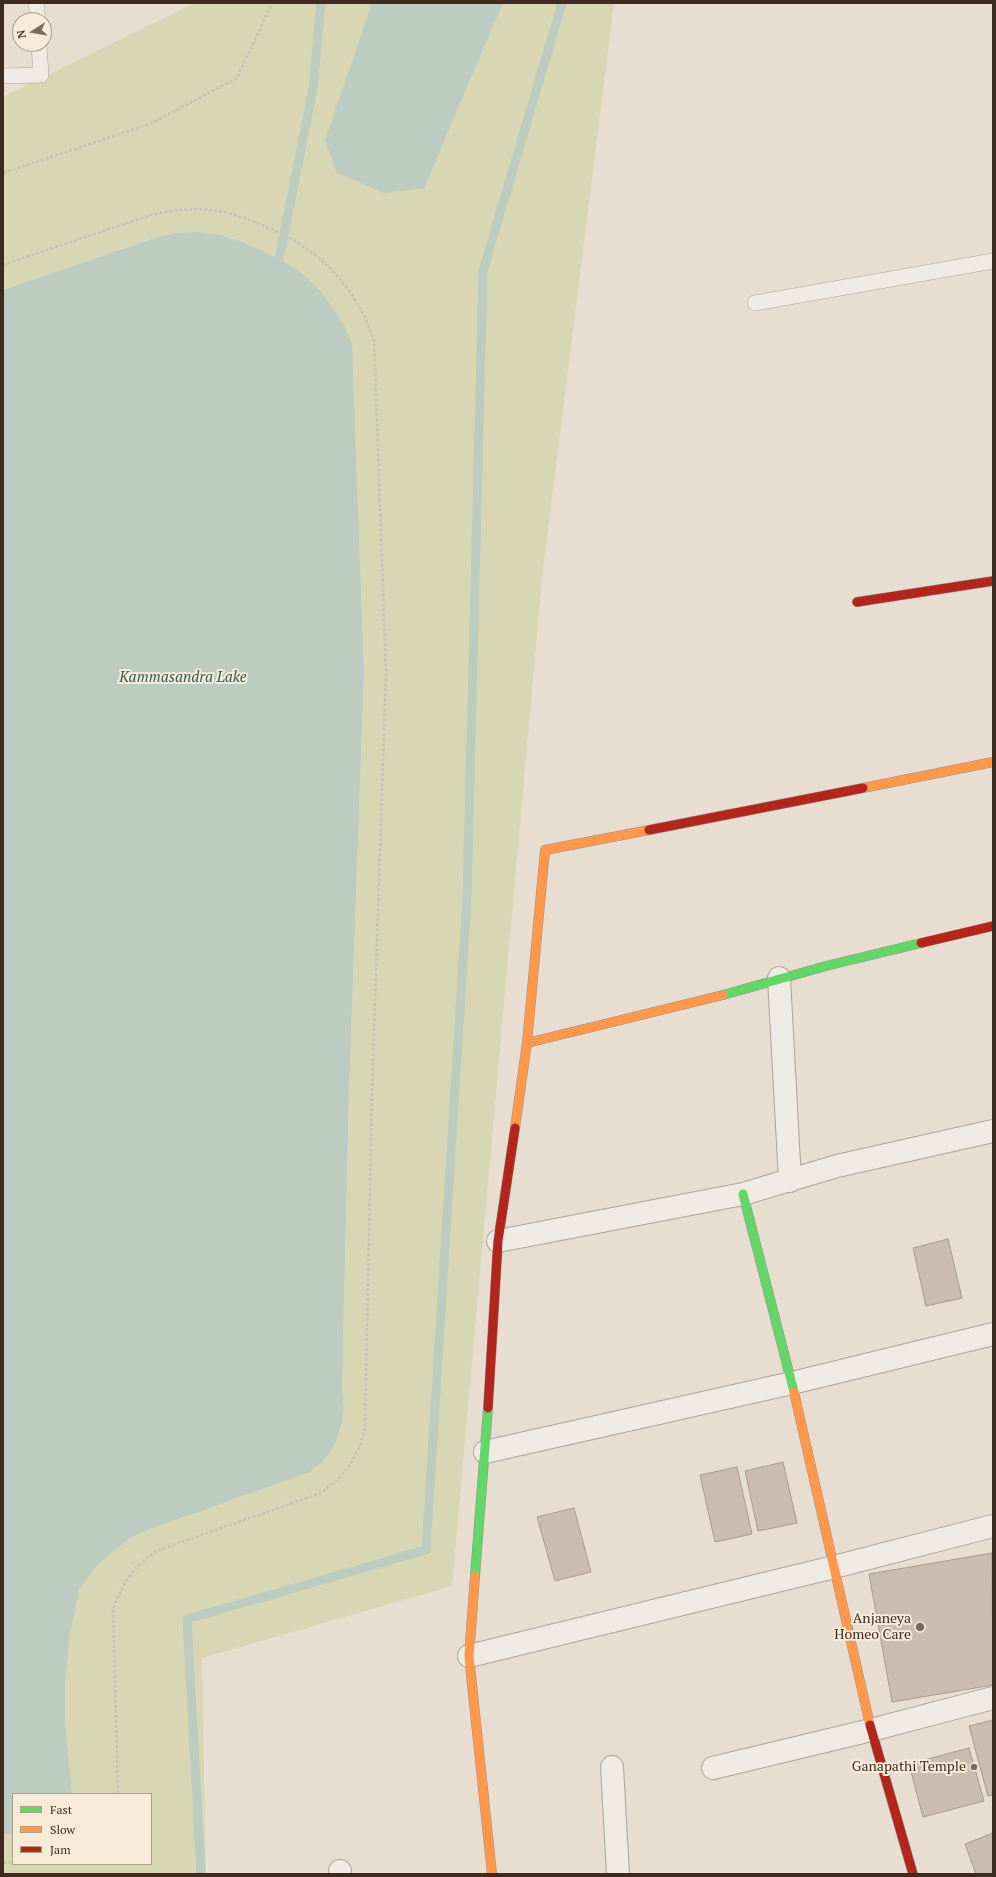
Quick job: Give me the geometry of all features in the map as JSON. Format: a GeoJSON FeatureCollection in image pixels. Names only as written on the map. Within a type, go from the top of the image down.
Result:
{"type":"FeatureCollection","features":[{"type":"Feature","properties":{"kind":"street"},"geometry":{"type":"LineString","coordinates":[[857,602],[993,580]]}},
{"type":"Feature","properties":{"kind":"street"},"geometry":{"type":"LineString","coordinates":[[492,1874],[469,1656],[485,1452],[498,1241],[527,1043],[545,850],[993,762]]}},
{"type":"Feature","properties":{"kind":"street"},"geometry":{"type":"LineString","coordinates":[[527,1043],[687,1005],[779,978],[993,926]]}},
{"type":"Feature","properties":{"kind":"street"},"geometry":{"type":"LineString","coordinates":[[779,978],[790,1180]]}},
{"type":"Feature","properties":{"kind":"street"},"geometry":{"type":"LineString","coordinates":[[498,1241],[743,1194],[837,1166],[993,1130]]}},
{"type":"Feature","properties":{"kind":"street"},"geometry":{"type":"LineString","coordinates":[[743,1194],[792,1383],[871,1730],[913,1874]]}},
{"type":"Feature","properties":{"kind":"street"},"geometry":{"type":"LineString","coordinates":[[485,1452],[792,1383],[993,1334]]}},
{"type":"Feature","properties":{"kind":"street"},"geometry":{"type":"LineString","coordinates":[[469,1656],[834,1567],[993,1526]]}},
{"type":"Feature","properties":{"kind":"street"},"geometry":{"type":"LineString","coordinates":[[714,1768],[871,1730],[993,1698]]}},
{"type":"Feature","properties":{"kind":"street"},"geometry":{"type":"LineString","coordinates":[[612,1768],[618,1874]]}},
{"type":"Feature","properties":{"kind":"lane"},"geometry":{"type":"LineString","coordinates":[[3,76],[41,75],[40,52]]}},
{"type":"Feature","properties":{"kind":"lane"},"geometry":{"type":"LineString","coordinates":[[755,303],[993,261]]}},
{"type":"Feature","properties":{"kind":"path"},"geometry":{"type":"LineString","coordinates":[[3,173],[152,122],[238,78],[272,3]]}},
{"type":"Feature","properties":{"kind":"path"},"geometry":{"type":"LineString","coordinates":[[3,265],[151,215],[175,210],[200,209],[225,212],[248,219],[294,240],[318,257],[336,274],[352,293],[364,315],[374,340],[386,671],[372,1090],[365,1428],[359,1448],[350,1465],[338,1479],[321,1493],[156,1551],[132,1572],[121,1590],[113,1609],[118,1793]]}},
{"type":"Feature","properties":{"kind":"shaded area"},"geometry":{"type":"Polygon","coordinates":[[[195,3],[614,3],[542,578],[452,1586],[202,1658],[206,1874],[3,1874],[3,1834],[12,1834],[12,1865],[152,1865],[152,1793],[72,1793],[65,1720],[65,1683],[70,1636],[79,1590],[95,1568],[130,1538],[337,1439],[342,1423],[344,1407],[342,1390],[349,1090],[364,671],[355,429],[344,325],[319,289],[304,275],[282,260],[240,241],[220,235],[157,237],[3,290],[3,97],[195,3]]]}},
{"type":"Feature","properties":{"kind":"water"},"geometry":{"type":"Polygon","coordinates":[[[372,3],[503,3],[424,188],[384,193],[336,172],[325,140],[372,3]]]}},
{"type":"Feature","properties":{"kind":"water","name":"Kammasandra Lake"},"geometry":{"type":"Polygon","coordinates":[[[199,232],[220,235],[240,241],[282,260],[304,275],[319,289],[344,325],[352,345],[364,671],[349,1090],[342,1390],[344,1407],[342,1423],[331,1451],[321,1463],[310,1472],[147,1530],[130,1538],[95,1568],[79,1590],[70,1636],[65,1683],[65,1720],[72,1793],[12,1793],[12,1834],[3,1834],[3,290],[157,237],[178,233],[199,232]]]}},
{"type":"Feature","properties":{"kind":"building"},"geometry":{"type":"Polygon","coordinates":[[[948,1239],[962,1298],[926,1306],[913,1248],[948,1239]]]}},
{"type":"Feature","properties":{"kind":"building"},"geometry":{"type":"Polygon","coordinates":[[[783,1462],[797,1523],[758,1531],[745,1471],[783,1462]]]}},
{"type":"Feature","properties":{"kind":"building"},"geometry":{"type":"Polygon","coordinates":[[[737,1467],[752,1534],[715,1542],[700,1475],[737,1467]]]}},
{"type":"Feature","properties":{"kind":"building"},"geometry":{"type":"Polygon","coordinates":[[[574,1508],[591,1572],[555,1581],[537,1517],[574,1508]]]}},
{"type":"Feature","properties":{"kind":"building"},"geometry":{"type":"Polygon","coordinates":[[[992,1553],[993,1685],[892,1702],[869,1574],[992,1553]]]}},
{"type":"Feature","properties":{"kind":"building"},"geometry":{"type":"Polygon","coordinates":[[[993,1720],[993,1795],[988,1796],[969,1726],[993,1720]]]}},
{"type":"Feature","properties":{"kind":"building"},"geometry":{"type":"Polygon","coordinates":[[[969,1748],[984,1801],[923,1817],[909,1764],[969,1748]]]}},
{"type":"Feature","properties":{"kind":"building"},"geometry":{"type":"Polygon","coordinates":[[[993,1833],[993,1874],[976,1874],[965,1844],[993,1833]]]}},
{"type":"Feature","properties":{"kind":"waterway"},"geometry":{"type":"LineString","coordinates":[[277,270],[313,88],[321,3]]}},
{"type":"Feature","properties":{"kind":"waterway"},"geometry":{"type":"LineString","coordinates":[[201,1874],[187,1619],[426,1550],[467,898],[483,271],[562,3]]}},
{"type":"Feature","properties":{"kind":"traffic: fast"},"geometry":{"type":"LineString","coordinates":[[723,995],[826,966],[921,943]]}},
{"type":"Feature","properties":{"kind":"traffic: fast"},"geometry":{"type":"LineString","coordinates":[[743,1194],[794,1392]]}},
{"type":"Feature","properties":{"kind":"traffic: fast"},"geometry":{"type":"LineString","coordinates":[[475,1576],[488,1408]]}},
{"type":"Feature","properties":{"kind":"traffic: slow"},"geometry":{"type":"LineString","coordinates":[[863,788],[993,762]]}},
{"type":"Feature","properties":{"kind":"traffic: slow"},"geometry":{"type":"LineString","coordinates":[[527,1043],[545,850],[649,830]]}},
{"type":"Feature","properties":{"kind":"traffic: slow"},"geometry":{"type":"LineString","coordinates":[[515,1128],[527,1043],[723,995]]}},
{"type":"Feature","properties":{"kind":"traffic: slow"},"geometry":{"type":"LineString","coordinates":[[794,1392],[870,1725]]}},
{"type":"Feature","properties":{"kind":"traffic: slow"},"geometry":{"type":"LineString","coordinates":[[475,1576],[469,1656],[492,1874]]}},
{"type":"Feature","properties":{"kind":"traffic: jam"},"geometry":{"type":"LineString","coordinates":[[857,602],[993,581]]}},
{"type":"Feature","properties":{"kind":"traffic: jam"},"geometry":{"type":"LineString","coordinates":[[649,830],[863,788]]}},
{"type":"Feature","properties":{"kind":"traffic: jam"},"geometry":{"type":"LineString","coordinates":[[921,943],[993,926]]}},
{"type":"Feature","properties":{"kind":"traffic: jam"},"geometry":{"type":"LineString","coordinates":[[488,1408],[498,1241],[515,1128]]}},
{"type":"Feature","properties":{"kind":"traffic: jam"},"geometry":{"type":"LineString","coordinates":[[870,1725],[913,1874]]}},
{"type":"Feature","properties":{"kind":"place","name":"Anjaneya Homeo Care"},"geometry":{"type":"Point","coordinates":[920,1627]}},
{"type":"Feature","properties":{"kind":"place","name":"Ganapathi Temple"},"geometry":{"type":"Point","coordinates":[974,1767]}}]}
